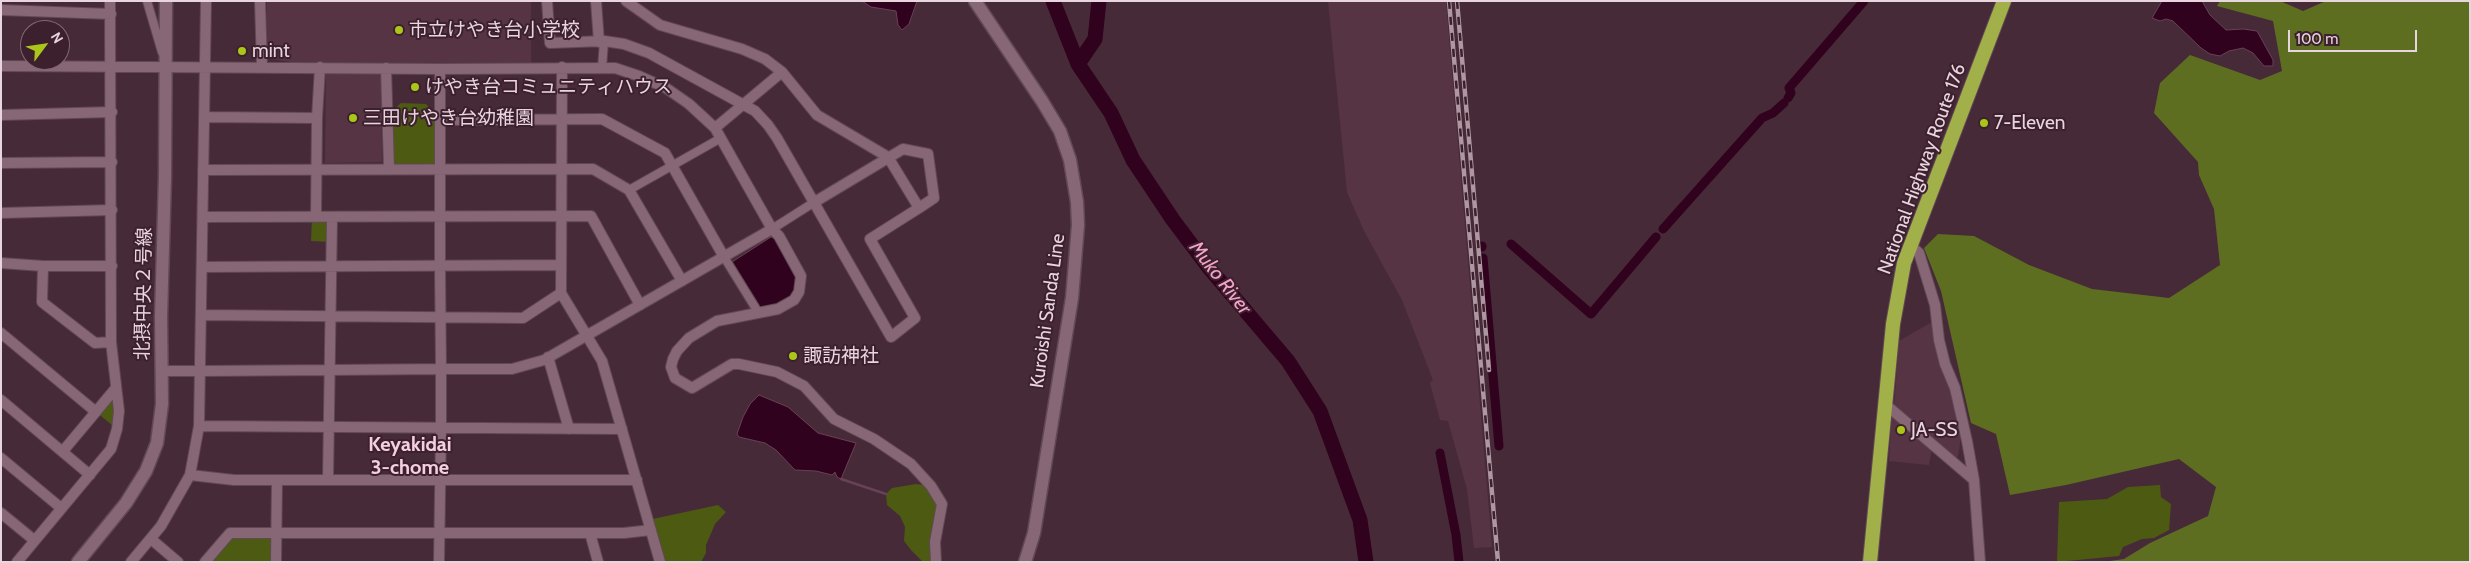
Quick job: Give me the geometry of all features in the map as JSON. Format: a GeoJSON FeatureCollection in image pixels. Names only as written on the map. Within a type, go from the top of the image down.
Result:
{"type":"FeatureCollection","features":[{"type":"Feature","properties":{"kind":"highway","name":"National Highway Route 176"},"geometry":{"type":"LineString","coordinates":[[1870,562],[1897,294],[1910,245],[2004,1]]}},
{"type":"Feature","properties":{"kind":"main road","name":"北摂中央２号線"},"geometry":{"type":"LineString","coordinates":[[78,562],[126,503],[146,471],[157,443],[162,404],[160,317],[167,66],[166,1]]}},
{"type":"Feature","properties":{"kind":"main road","name":"Kuroishi Sanda Line"},"geometry":{"type":"LineString","coordinates":[[975,1],[1060,131],[1070,160],[1077,202],[1078,225],[1072,298],[1034,533],[1025,562]]}},
{"type":"Feature","properties":{"kind":"street"},"geometry":{"type":"LineString","coordinates":[[16,562],[110,450],[117,429],[119,411],[115,389],[112,342],[112,65],[110,1]]}},
{"type":"Feature","properties":{"kind":"street"},"geometry":{"type":"LineString","coordinates":[[147,1],[167,66]]}},
{"type":"Feature","properties":{"kind":"street"},"geometry":{"type":"LineString","coordinates":[[131,562],[172,510],[190,475],[199,426],[206,1]]}},
{"type":"Feature","properties":{"kind":"street"},"geometry":{"type":"LineString","coordinates":[[260,1],[262,67]]}},
{"type":"Feature","properties":{"kind":"street"},"geometry":{"type":"LineString","coordinates":[[161,371],[512,369],[548,357],[588,335],[772,229],[813,203],[903,149],[928,154],[934,198],[870,239],[915,318],[891,337],[813,203],[768,125],[744,104],[650,53],[624,44],[601,41],[550,44],[547,1]]}},
{"type":"Feature","properties":{"kind":"street"},"geometry":{"type":"LineString","coordinates":[[596,1],[602,68]]}},
{"type":"Feature","properties":{"kind":"street"},"geometry":{"type":"LineString","coordinates":[[626,1],[660,24],[742,49],[765,59],[782,72],[817,115],[888,158],[919,208]]}},
{"type":"Feature","properties":{"kind":"street"},"geometry":{"type":"LineString","coordinates":[[1,10],[111,14]]}},
{"type":"Feature","properties":{"kind":"street"},"geometry":{"type":"LineString","coordinates":[[1,66],[112,65],[440,69],[615,68],[666,88],[689,104],[715,128],[772,229],[779,236],[798,267],[801,276],[801,285],[794,300],[787,305],[778,309],[717,321],[689,338],[673,359],[671,367],[675,378],[692,388],[732,364],[739,364],[777,372],[804,386],[834,419],[882,444],[911,464],[931,486],[942,504],[935,542],[936,562]]}},
{"type":"Feature","properties":{"kind":"street"},"geometry":{"type":"LineString","coordinates":[[316,217],[317,118],[320,67]]}},
{"type":"Feature","properties":{"kind":"street"},"geometry":{"type":"LineString","coordinates":[[562,67],[561,293],[602,361],[660,562]]}},
{"type":"Feature","properties":{"kind":"street"},"geometry":{"type":"LineString","coordinates":[[386,68],[389,168]]}},
{"type":"Feature","properties":{"kind":"street"},"geometry":{"type":"LineString","coordinates":[[439,562],[441,428],[440,69]]}},
{"type":"Feature","properties":{"kind":"street"},"geometry":{"type":"LineString","coordinates":[[715,128],[782,72]]}},
{"type":"Feature","properties":{"kind":"street"},"geometry":{"type":"LineString","coordinates":[[1,115],[112,112]]}},
{"type":"Feature","properties":{"kind":"street"},"geometry":{"type":"LineString","coordinates":[[204,117],[317,118]]}},
{"type":"Feature","properties":{"kind":"street"},"geometry":{"type":"LineString","coordinates":[[440,120],[602,119],[664,153],[758,312]]}},
{"type":"Feature","properties":{"kind":"street"},"geometry":{"type":"LineString","coordinates":[[629,190],[721,138]]}},
{"type":"Feature","properties":{"kind":"street"},"geometry":{"type":"LineString","coordinates":[[1,164],[112,162]]}},
{"type":"Feature","properties":{"kind":"street"},"geometry":{"type":"LineString","coordinates":[[204,170],[389,168],[594,170],[629,190],[682,281]]}},
{"type":"Feature","properties":{"kind":"street"},"geometry":{"type":"LineString","coordinates":[[1,213],[112,210]]}},
{"type":"Feature","properties":{"kind":"street"},"geometry":{"type":"LineString","coordinates":[[203,217],[591,216],[640,305]]}},
{"type":"Feature","properties":{"kind":"street"},"geometry":{"type":"LineString","coordinates":[[328,479],[332,217]]}},
{"type":"Feature","properties":{"kind":"street"},"geometry":{"type":"LineString","coordinates":[[1910,245],[1919,253],[1935,305],[1939,340],[1945,364],[1956,388],[1974,480],[1980,562]]}},
{"type":"Feature","properties":{"kind":"street"},"geometry":{"type":"LineString","coordinates":[[1,263],[43,266],[112,266]]}},
{"type":"Feature","properties":{"kind":"street"},"geometry":{"type":"LineString","coordinates":[[202,267],[440,268],[560,265]]}},
{"type":"Feature","properties":{"kind":"street"},"geometry":{"type":"LineString","coordinates":[[43,266],[42,302],[95,343],[112,342]]}},
{"type":"Feature","properties":{"kind":"street"},"geometry":{"type":"LineString","coordinates":[[201,316],[523,318],[561,293]]}},
{"type":"Feature","properties":{"kind":"street"},"geometry":{"type":"LineString","coordinates":[[1,333],[96,412]]}},
{"type":"Feature","properties":{"kind":"street"},"geometry":{"type":"LineString","coordinates":[[548,357],[569,428]]}},
{"type":"Feature","properties":{"kind":"street"},"geometry":{"type":"LineString","coordinates":[[63,451],[115,389]]}},
{"type":"Feature","properties":{"kind":"street"},"geometry":{"type":"LineString","coordinates":[[1,400],[90,475]]}},
{"type":"Feature","properties":{"kind":"street"},"geometry":{"type":"LineString","coordinates":[[1885,404],[1974,480]]}},
{"type":"Feature","properties":{"kind":"street"},"geometry":{"type":"LineString","coordinates":[[199,426],[622,429]]}},
{"type":"Feature","properties":{"kind":"street"},"geometry":{"type":"LineString","coordinates":[[1,458],[61,508]]}},
{"type":"Feature","properties":{"kind":"street"},"geometry":{"type":"LineString","coordinates":[[190,475],[234,480],[637,480]]}},
{"type":"Feature","properties":{"kind":"street"},"geometry":{"type":"LineString","coordinates":[[276,562],[277,480]]}},
{"type":"Feature","properties":{"kind":"street"},"geometry":{"type":"LineString","coordinates":[[1,513],[34,540]]}},
{"type":"Feature","properties":{"kind":"street"},"geometry":{"type":"LineString","coordinates":[[205,562],[230,533],[624,534],[651,530]]}},
{"type":"Feature","properties":{"kind":"street"},"geometry":{"type":"LineString","coordinates":[[590,533],[598,562]]}},
{"type":"Feature","properties":{"kind":"street"},"geometry":{"type":"LineString","coordinates":[[151,539],[178,562]]}},
{"type":"Feature","properties":{"kind":"shaded area","name":"市立けやき台小学校"},"geometry":{"type":"Polygon","coordinates":[[[267,1],[531,1],[531,67],[320,67],[266,58],[267,1]]]}},
{"type":"Feature","properties":{"kind":"shaded area"},"geometry":{"type":"Polygon","coordinates":[[[862,1],[917,1],[909,24],[902,30],[898,25],[896,11],[871,7],[862,1]]]}},
{"type":"Feature","properties":{"kind":"shaded area"},"geometry":{"type":"Polygon","coordinates":[[[1328,1],[1446,1],[1492,547],[1474,548],[1467,489],[1448,421],[1440,420],[1430,383],[1433,380],[1402,300],[1364,231],[1347,192],[1328,1]]]}},
{"type":"Feature","properties":{"kind":"shaded area"},"geometry":{"type":"Polygon","coordinates":[[[2162,1],[2202,1],[2210,15],[2226,30],[2243,29],[2257,31],[2273,60],[2273,66],[2264,66],[2253,53],[2243,48],[2229,51],[2220,56],[2210,54],[2201,48],[2173,21],[2166,19],[2160,21],[2152,18],[2162,1]]]}},
{"type":"Feature","properties":{"kind":"shaded area","name":"三田けやき台幼稚園"},"geometry":{"type":"Polygon","coordinates":[[[326,73],[381,73],[382,162],[325,163],[326,73]]]}},
{"type":"Feature","properties":{"kind":"shaded area"},"geometry":{"type":"Polygon","coordinates":[[[771,237],[778,239],[797,274],[798,285],[793,295],[779,305],[760,308],[732,262],[771,237]]]}},
{"type":"Feature","properties":{"kind":"shaded area"},"geometry":{"type":"Polygon","coordinates":[[[1932,322],[1962,430],[1958,456],[1954,461],[1894,407],[1899,341],[1932,322]]]}},
{"type":"Feature","properties":{"kind":"shaded area"},"geometry":{"type":"Polygon","coordinates":[[[759,395],[788,407],[818,433],[856,443],[841,479],[837,477],[835,472],[832,475],[816,471],[795,470],[776,450],[765,443],[739,437],[737,434],[743,417],[750,404],[759,395]]]}},
{"type":"Feature","properties":{"kind":"shaded area","name":"JA-SS"},"geometry":{"type":"Polygon","coordinates":[[[1892,412],[1932,447],[1929,465],[1889,461],[1892,412]]]}},
{"type":"Feature","properties":{"kind":"green space"},"geometry":{"type":"Polygon","coordinates":[[[2220,1],[2280,1],[2303,11],[2326,1],[2470,1],[2470,562],[2103,562],[2124,559],[2150,543],[2208,516],[2216,487],[2179,459],[2066,485],[2010,495],[1996,434],[1971,423],[1941,291],[1924,248],[1938,234],[1974,236],[2029,265],[2092,289],[2169,298],[2220,265],[2214,209],[2199,175],[2198,162],[2154,113],[2160,83],[2190,55],[2260,80],[2282,71],[2273,21],[2217,6],[2220,1]]]}},
{"type":"Feature","properties":{"kind":"green space"},"geometry":{"type":"Polygon","coordinates":[[[401,103],[426,104],[440,120],[440,169],[389,168],[389,114],[401,103]]]}},
{"type":"Feature","properties":{"kind":"green space"},"geometry":{"type":"Polygon","coordinates":[[[312,217],[327,217],[332,242],[311,241],[312,217]]]}},
{"type":"Feature","properties":{"kind":"green space"},"geometry":{"type":"Polygon","coordinates":[[[115,389],[117,429],[96,412],[115,389]]]}},
{"type":"Feature","properties":{"kind":"green space"},"geometry":{"type":"Polygon","coordinates":[[[916,484],[931,486],[942,504],[936,562],[923,562],[911,550],[904,541],[905,527],[900,516],[887,505],[886,494],[892,488],[916,484]]]}},
{"type":"Feature","properties":{"kind":"green space"},"geometry":{"type":"Polygon","coordinates":[[[2160,485],[2161,497],[2171,504],[2169,530],[2154,538],[2142,539],[2123,547],[2119,556],[2057,562],[2059,502],[2107,499],[2128,487],[2160,485]]]}},
{"type":"Feature","properties":{"kind":"green space"},"geometry":{"type":"Polygon","coordinates":[[[718,505],[726,512],[715,524],[706,545],[706,553],[701,562],[660,562],[648,520],[718,505]]]}},
{"type":"Feature","properties":{"kind":"green space"},"geometry":{"type":"Polygon","coordinates":[[[230,533],[276,533],[276,562],[205,562],[230,533]]]}},
{"type":"Feature","properties":{"kind":"waterway","name":"Muko River"},"geometry":{"type":"LineString","coordinates":[[1053,1],[1078,64],[1111,113],[1133,160],[1173,220],[1210,269],[1288,361],[1320,411],[1360,520],[1366,562]]}},
{"type":"Feature","properties":{"kind":"waterway"},"geometry":{"type":"LineString","coordinates":[[1078,64],[1095,39],[1099,1]]}},
{"type":"Feature","properties":{"kind":"waterway"},"geometry":{"type":"LineString","coordinates":[[1788,98],[1791,93],[1789,88],[1864,1]]}},
{"type":"Feature","properties":{"kind":"waterway"},"geometry":{"type":"LineString","coordinates":[[1663,229],[1762,118],[1773,113],[1784,103]]}},
{"type":"Feature","properties":{"kind":"waterway"},"geometry":{"type":"LineString","coordinates":[[1511,244],[1591,314],[1656,237]]}},
{"type":"Feature","properties":{"kind":"waterway"},"geometry":{"type":"LineString","coordinates":[[1483,258],[1499,446]]}},
{"type":"Feature","properties":{"kind":"waterway"},"geometry":{"type":"LineString","coordinates":[[1440,453],[1456,535],[1459,562]]}},
{"type":"Feature","properties":{"kind":"waterway"},"geometry":{"type":"LineString","coordinates":[[841,479],[886,494]]}},
{"type":"Feature","properties":{"kind":"railway"},"geometry":{"type":"LineString","coordinates":[[1449,1],[1498,562]]}},
{"type":"Feature","properties":{"kind":"railway"},"geometry":{"type":"LineString","coordinates":[[1457,1],[1489,370]]}},
{"type":"Feature","properties":{"kind":"place","name":"市立けやき台小学校"},"geometry":{"type":"Point","coordinates":[399,30]}},
{"type":"Feature","properties":{"kind":"place","name":"mint"},"geometry":{"type":"Point","coordinates":[242,51]}},
{"type":"Feature","properties":{"kind":"place","name":"けやき台コミュニティハウス"},"geometry":{"type":"Point","coordinates":[415,87]}},
{"type":"Feature","properties":{"kind":"place","name":"三田けやき台幼稚園"},"geometry":{"type":"Point","coordinates":[353,118]}},
{"type":"Feature","properties":{"kind":"place","name":"7-Eleven"},"geometry":{"type":"Point","coordinates":[1984,123]}},
{"type":"Feature","properties":{"kind":"place","name":"諏訪神社"},"geometry":{"type":"Point","coordinates":[793,356]}},
{"type":"Feature","properties":{"kind":"place","name":"JA-SS"},"geometry":{"type":"Point","coordinates":[1901,430]}},
{"type":"Feature","properties":{"kind":"district","name":"Keyakidai 3-chome"},"geometry":{"type":"Point","coordinates":[410,456]}}]}
